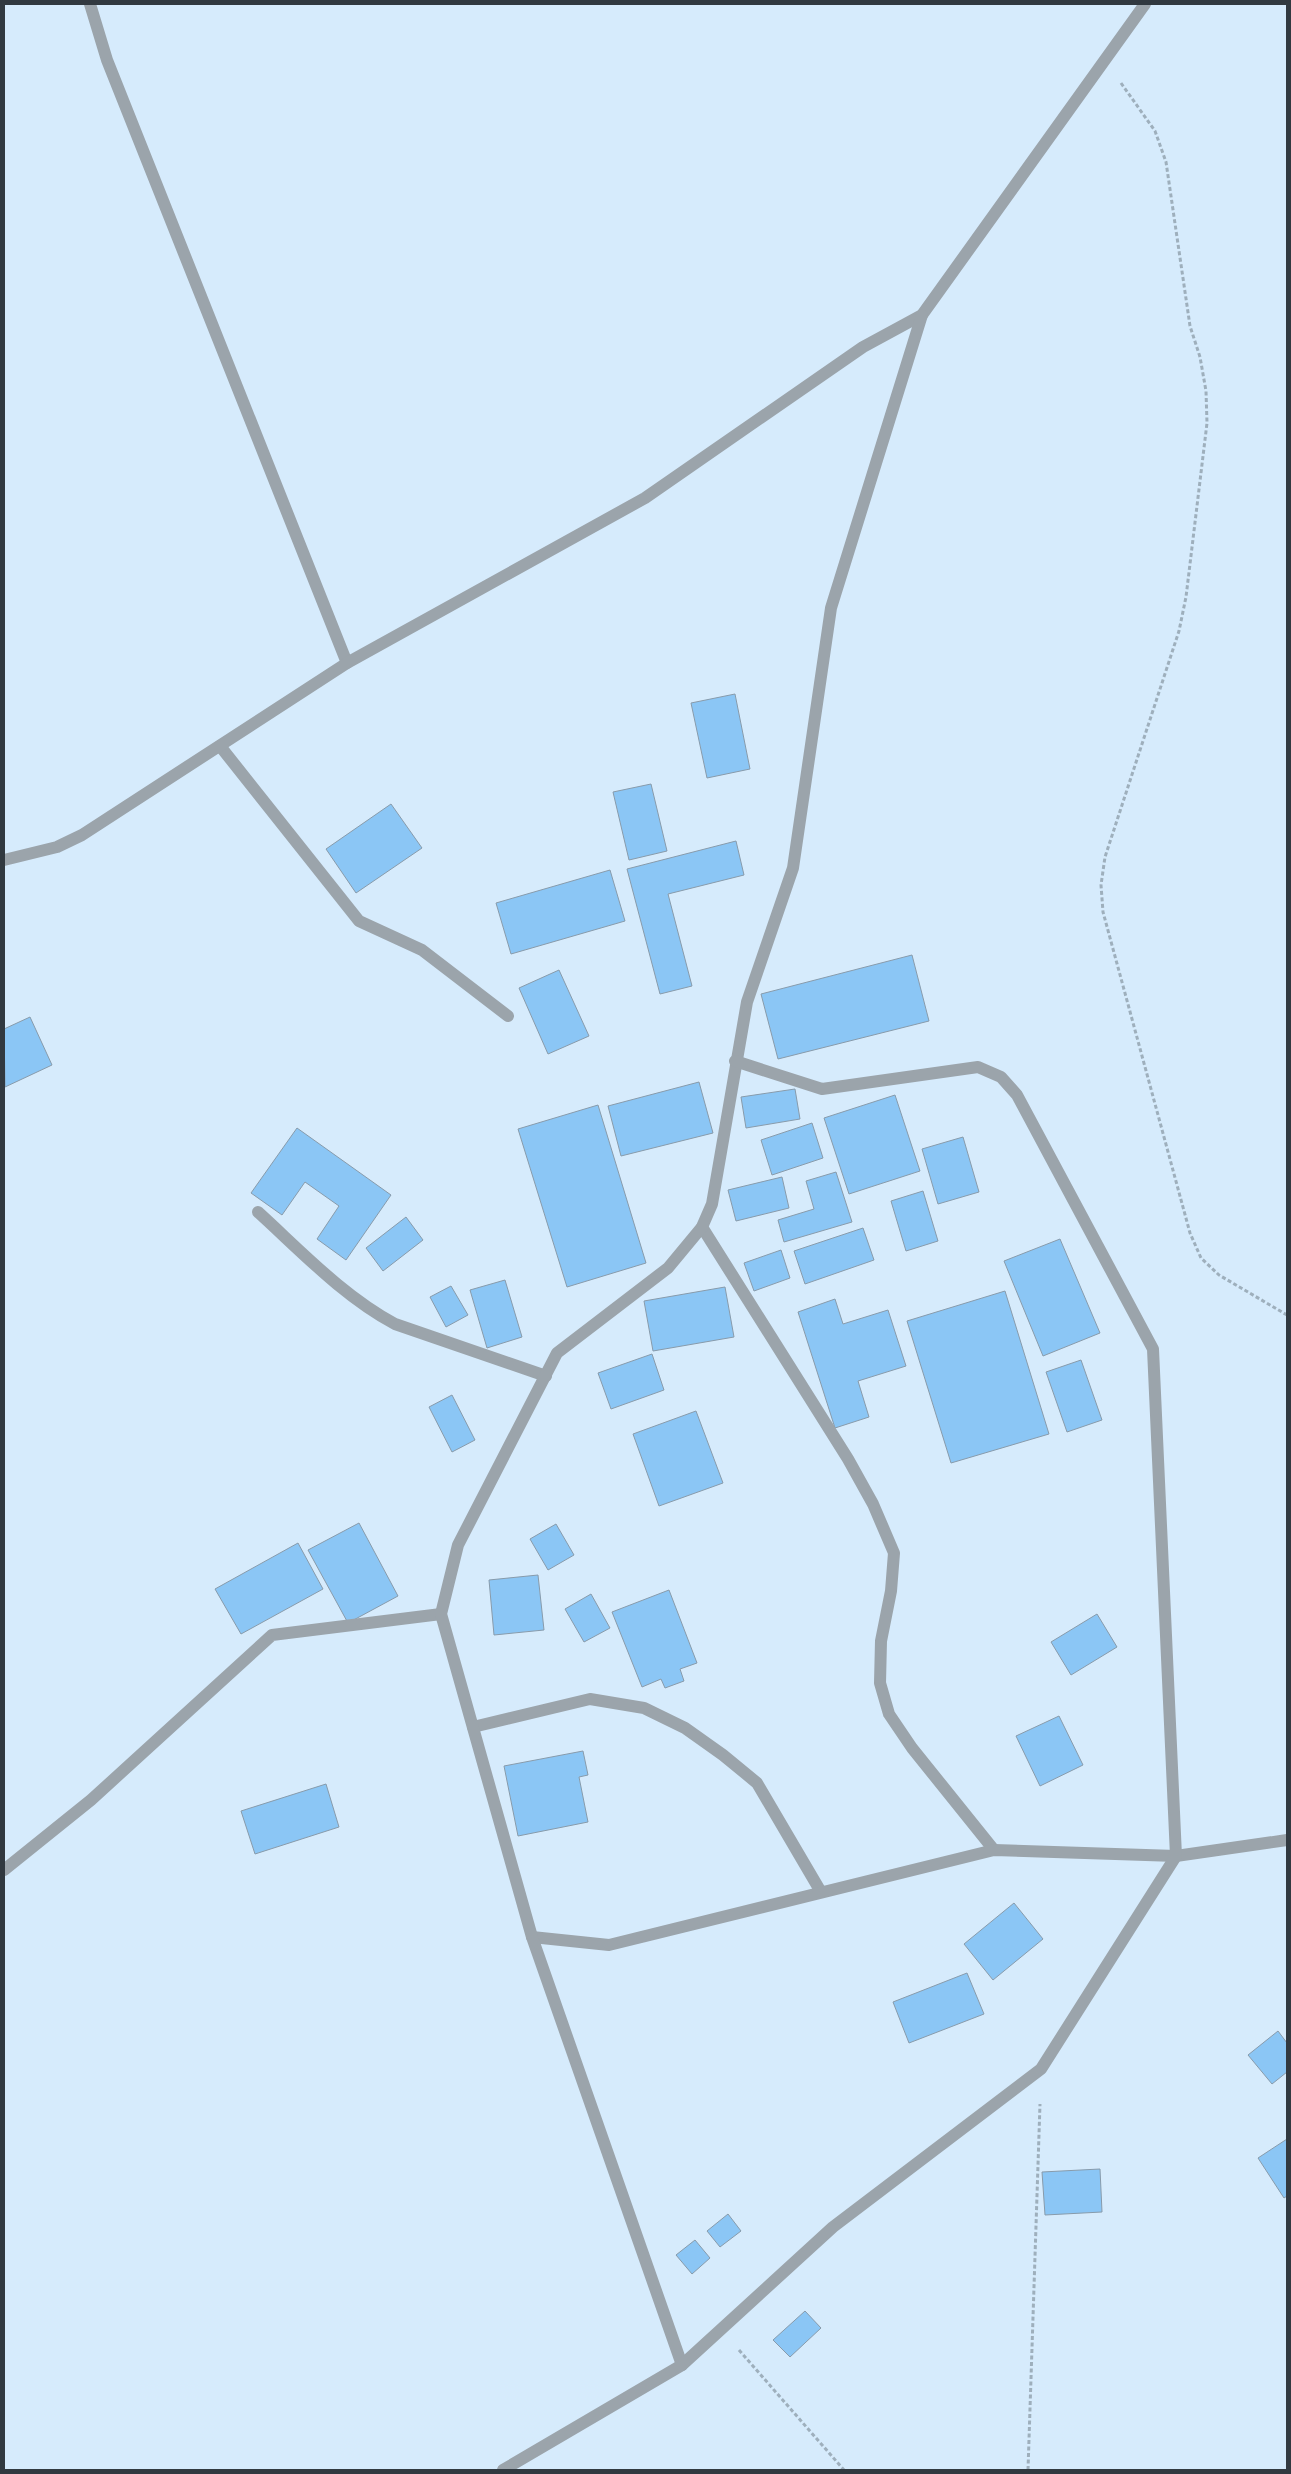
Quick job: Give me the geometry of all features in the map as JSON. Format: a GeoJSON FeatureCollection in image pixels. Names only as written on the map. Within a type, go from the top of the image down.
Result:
{"type":"FeatureCollection","features":[{"type":"Feature","properties":{"kind":"street"},"geometry":{"type":"LineString","coordinates":[[90,4],[107,60],[347,663]]}},
{"type":"Feature","properties":{"kind":"street"},"geometry":{"type":"LineString","coordinates":[[682,2365],[532,1937],[441,1614],[458,1545],[557,1353],[668,1268],[702,1226],[712,1204],[735,1061],[753,981],[792,868],[831,608],[922,315],[1145,4]]}},
{"type":"Feature","properties":{"kind":"street"},"geometry":{"type":"LineString","coordinates":[[4,860],[57,847],[82,835],[347,663],[646,498],[863,348],[922,315]]}},
{"type":"Feature","properties":{"kind":"street"},"geometry":{"type":"LineString","coordinates":[[220,746],[359,920],[422,950],[508,1016]]}},
{"type":"Feature","properties":{"kind":"street"},"geometry":{"type":"LineString","coordinates":[[503,2470],[682,2365],[833,2227],[1041,2069],[1176,1856],[1153,1349],[1017,1095],[1001,1077],[978,1067],[822,1089],[735,1061]]}},
{"type":"Feature","properties":{"kind":"street"},"geometry":{"type":"LineString","coordinates":[[258,1212],[353,1299],[395,1324],[546,1376]]}},
{"type":"Feature","properties":{"kind":"street"},"geometry":{"type":"LineString","coordinates":[[702,1226],[848,1459],[873,1504],[894,1553],[891,1591],[880,1641],[880,1683],[889,1714],[912,1748],[994,1850]]}},
{"type":"Feature","properties":{"kind":"street"},"geometry":{"type":"LineString","coordinates":[[4,1870],[91,1800],[272,1635],[441,1614]]}},
{"type":"Feature","properties":{"kind":"street"},"geometry":{"type":"LineString","coordinates":[[473,1727],[590,1699],[644,1708],[685,1728],[723,1755],[756,1783],[822,1892]]}},
{"type":"Feature","properties":{"kind":"street"},"geometry":{"type":"LineString","coordinates":[[532,1937],[609,1945],[994,1850],[1176,1856],[1287,1840]]}},
{"type":"Feature","properties":{"kind":"path"},"geometry":{"type":"LineString","coordinates":[[1105,61],[1155,131],[1166,162],[1190,326],[1200,357],[1206,391],[1207,423],[1186,598],[1181,622],[1105,857],[1101,885],[1103,912],[1190,1233],[1201,1258],[1218,1274],[1287,1315]]}},
{"type":"Feature","properties":{"kind":"path"},"geometry":{"type":"LineString","coordinates":[[1028,2470],[1041,2069]]}},
{"type":"Feature","properties":{"kind":"path"},"geometry":{"type":"LineString","coordinates":[[720,2329],[844,2470]]}},
{"type":"Feature","properties":{"kind":"building"},"geometry":{"type":"Polygon","coordinates":[[[735,694],[750,769],[707,778],[691,703],[735,694]]]}},
{"type":"Feature","properties":{"kind":"building"},"geometry":{"type":"Polygon","coordinates":[[[651,784],[667,851],[629,860],[613,792],[651,784]]]}},
{"type":"Feature","properties":{"kind":"building"},"geometry":{"type":"Polygon","coordinates":[[[391,804],[422,848],[356,893],[326,849],[391,804]]]}},
{"type":"Feature","properties":{"kind":"building"},"geometry":{"type":"Polygon","coordinates":[[[736,841],[744,875],[668,894],[692,986],[660,994],[627,869],[736,841]]]}},
{"type":"Feature","properties":{"kind":"building"},"geometry":{"type":"Polygon","coordinates":[[[610,870],[625,921],[511,954],[496,903],[610,870]]]}},
{"type":"Feature","properties":{"kind":"building"},"geometry":{"type":"Polygon","coordinates":[[[912,955],[929,1021],[778,1059],[761,994],[912,955]]]}},
{"type":"Feature","properties":{"kind":"building"},"geometry":{"type":"Polygon","coordinates":[[[559,970],[589,1036],[548,1054],[519,988],[559,970]]]}},
{"type":"Feature","properties":{"kind":"building"},"geometry":{"type":"Polygon","coordinates":[[[30,1017],[52,1065],[5,1087],[4,1029],[30,1017]]]}},
{"type":"Feature","properties":{"kind":"building"},"geometry":{"type":"Polygon","coordinates":[[[699,1082],[713,1133],[621,1156],[608,1106],[699,1082]]]}},
{"type":"Feature","properties":{"kind":"building"},"geometry":{"type":"Polygon","coordinates":[[[795,1089],[800,1119],[746,1128],[741,1097],[795,1089]]]}},
{"type":"Feature","properties":{"kind":"building"},"geometry":{"type":"Polygon","coordinates":[[[895,1095],[920,1171],[849,1194],[824,1118],[895,1095]]]}},
{"type":"Feature","properties":{"kind":"building"},"geometry":{"type":"Polygon","coordinates":[[[598,1105],[646,1263],[567,1287],[518,1129],[598,1105]]]}},
{"type":"Feature","properties":{"kind":"building"},"geometry":{"type":"Polygon","coordinates":[[[812,1123],[823,1158],[772,1175],[761,1140],[812,1123]]]}},
{"type":"Feature","properties":{"kind":"building"},"geometry":{"type":"Polygon","coordinates":[[[297,1128],[391,1195],[346,1260],[317,1239],[339,1206],[305,1182],[282,1215],[251,1193],[297,1128]]]}},
{"type":"Feature","properties":{"kind":"building"},"geometry":{"type":"Polygon","coordinates":[[[963,1137],[979,1192],[938,1204],[922,1149],[963,1137]]]}},
{"type":"Feature","properties":{"kind":"building"},"geometry":{"type":"Polygon","coordinates":[[[836,1172],[852,1222],[784,1242],[778,1220],[814,1209],[806,1181],[836,1172]]]}},
{"type":"Feature","properties":{"kind":"building"},"geometry":{"type":"Polygon","coordinates":[[[782,1177],[789,1208],[736,1221],[728,1190],[782,1177]]]}},
{"type":"Feature","properties":{"kind":"building"},"geometry":{"type":"Polygon","coordinates":[[[923,1191],[938,1241],[906,1251],[891,1201],[923,1191]]]}},
{"type":"Feature","properties":{"kind":"building"},"geometry":{"type":"Polygon","coordinates":[[[406,1217],[423,1240],[383,1271],[366,1248],[406,1217]]]}},
{"type":"Feature","properties":{"kind":"building"},"geometry":{"type":"Polygon","coordinates":[[[863,1228],[874,1260],[805,1284],[794,1251],[863,1228]]]}},
{"type":"Feature","properties":{"kind":"building"},"geometry":{"type":"Polygon","coordinates":[[[1060,1239],[1100,1333],[1043,1356],[1004,1261],[1060,1239]]]}},
{"type":"Feature","properties":{"kind":"building"},"geometry":{"type":"Polygon","coordinates":[[[781,1250],[790,1278],[754,1291],[744,1263],[781,1250]]]}},
{"type":"Feature","properties":{"kind":"building"},"geometry":{"type":"Polygon","coordinates":[[[505,1280],[522,1337],[487,1348],[470,1290],[505,1280]]]}},
{"type":"Feature","properties":{"kind":"building"},"geometry":{"type":"Polygon","coordinates":[[[451,1286],[468,1315],[446,1327],[430,1297],[451,1286]]]}},
{"type":"Feature","properties":{"kind":"building"},"geometry":{"type":"Polygon","coordinates":[[[725,1287],[734,1337],[653,1351],[644,1301],[725,1287]]]}},
{"type":"Feature","properties":{"kind":"building"},"geometry":{"type":"Polygon","coordinates":[[[1005,1291],[1049,1434],[951,1463],[907,1321],[1005,1291]]]}},
{"type":"Feature","properties":{"kind":"building"},"geometry":{"type":"Polygon","coordinates":[[[835,1299],[843,1324],[888,1310],[906,1366],[858,1381],[869,1417],[835,1428],[798,1312],[835,1299]]]}},
{"type":"Feature","properties":{"kind":"building"},"geometry":{"type":"Polygon","coordinates":[[[652,1354],[664,1390],[611,1409],[598,1373],[652,1354]]]}},
{"type":"Feature","properties":{"kind":"building"},"geometry":{"type":"Polygon","coordinates":[[[1081,1360],[1102,1420],[1067,1432],[1046,1372],[1081,1360]]]}},
{"type":"Feature","properties":{"kind":"building"},"geometry":{"type":"Polygon","coordinates":[[[452,1395],[475,1440],[452,1452],[429,1407],[452,1395]]]}},
{"type":"Feature","properties":{"kind":"building"},"geometry":{"type":"Polygon","coordinates":[[[696,1411],[723,1483],[659,1506],[633,1434],[696,1411]]]}},
{"type":"Feature","properties":{"kind":"building"},"geometry":{"type":"Polygon","coordinates":[[[359,1523],[398,1596],[348,1623],[308,1550],[359,1523]]]}},
{"type":"Feature","properties":{"kind":"building"},"geometry":{"type":"Polygon","coordinates":[[[556,1524],[574,1555],[548,1570],[530,1539],[556,1524]]]}},
{"type":"Feature","properties":{"kind":"building"},"geometry":{"type":"Polygon","coordinates":[[[298,1543],[323,1589],[241,1634],[215,1589],[298,1543]]]}},
{"type":"Feature","properties":{"kind":"building"},"geometry":{"type":"Polygon","coordinates":[[[538,1575],[544,1630],[494,1635],[489,1580],[538,1575]]]}},
{"type":"Feature","properties":{"kind":"building"},"geometry":{"type":"Polygon","coordinates":[[[669,1590],[697,1663],[680,1669],[684,1681],[665,1688],[661,1679],[642,1687],[612,1612],[669,1590]]]}},
{"type":"Feature","properties":{"kind":"building"},"geometry":{"type":"Polygon","coordinates":[[[591,1594],[610,1628],[584,1642],[565,1609],[591,1594]]]}},
{"type":"Feature","properties":{"kind":"building"},"geometry":{"type":"Polygon","coordinates":[[[1097,1614],[1117,1647],[1071,1675],[1051,1642],[1097,1614]]]}},
{"type":"Feature","properties":{"kind":"building"},"geometry":{"type":"Polygon","coordinates":[[[1059,1716],[1083,1765],[1040,1786],[1016,1736],[1059,1716]]]}},
{"type":"Feature","properties":{"kind":"building"},"geometry":{"type":"Polygon","coordinates":[[[583,1751],[588,1775],[579,1777],[588,1822],[518,1836],[504,1766],[583,1751]]]}},
{"type":"Feature","properties":{"kind":"building"},"geometry":{"type":"Polygon","coordinates":[[[326,1784],[339,1827],[255,1854],[241,1811],[326,1784]]]}},
{"type":"Feature","properties":{"kind":"building"},"geometry":{"type":"Polygon","coordinates":[[[1014,1903],[1043,1939],[993,1980],[964,1944],[1014,1903]]]}},
{"type":"Feature","properties":{"kind":"building"},"geometry":{"type":"Polygon","coordinates":[[[967,1973],[984,2014],[909,2043],[893,2002],[967,1973]]]}},
{"type":"Feature","properties":{"kind":"building"},"geometry":{"type":"Polygon","coordinates":[[[1278,2031],[1287,2043],[1287,2072],[1272,2084],[1248,2055],[1278,2031]]]}},
{"type":"Feature","properties":{"kind":"building"},"geometry":{"type":"Polygon","coordinates":[[[1287,2139],[1287,2196],[1284,2198],[1258,2158],[1287,2139]]]}},
{"type":"Feature","properties":{"kind":"building"},"geometry":{"type":"Polygon","coordinates":[[[1100,2169],[1102,2212],[1045,2215],[1042,2172],[1100,2169]]]}},
{"type":"Feature","properties":{"kind":"building"},"geometry":{"type":"Polygon","coordinates":[[[728,2214],[741,2231],[720,2247],[707,2231],[728,2214]]]}},
{"type":"Feature","properties":{"kind":"building"},"geometry":{"type":"Polygon","coordinates":[[[695,2240],[710,2258],[692,2274],[676,2255],[695,2240]]]}},
{"type":"Feature","properties":{"kind":"building"},"geometry":{"type":"Polygon","coordinates":[[[805,2311],[821,2328],[790,2357],[773,2340],[805,2311]]]}}]}
